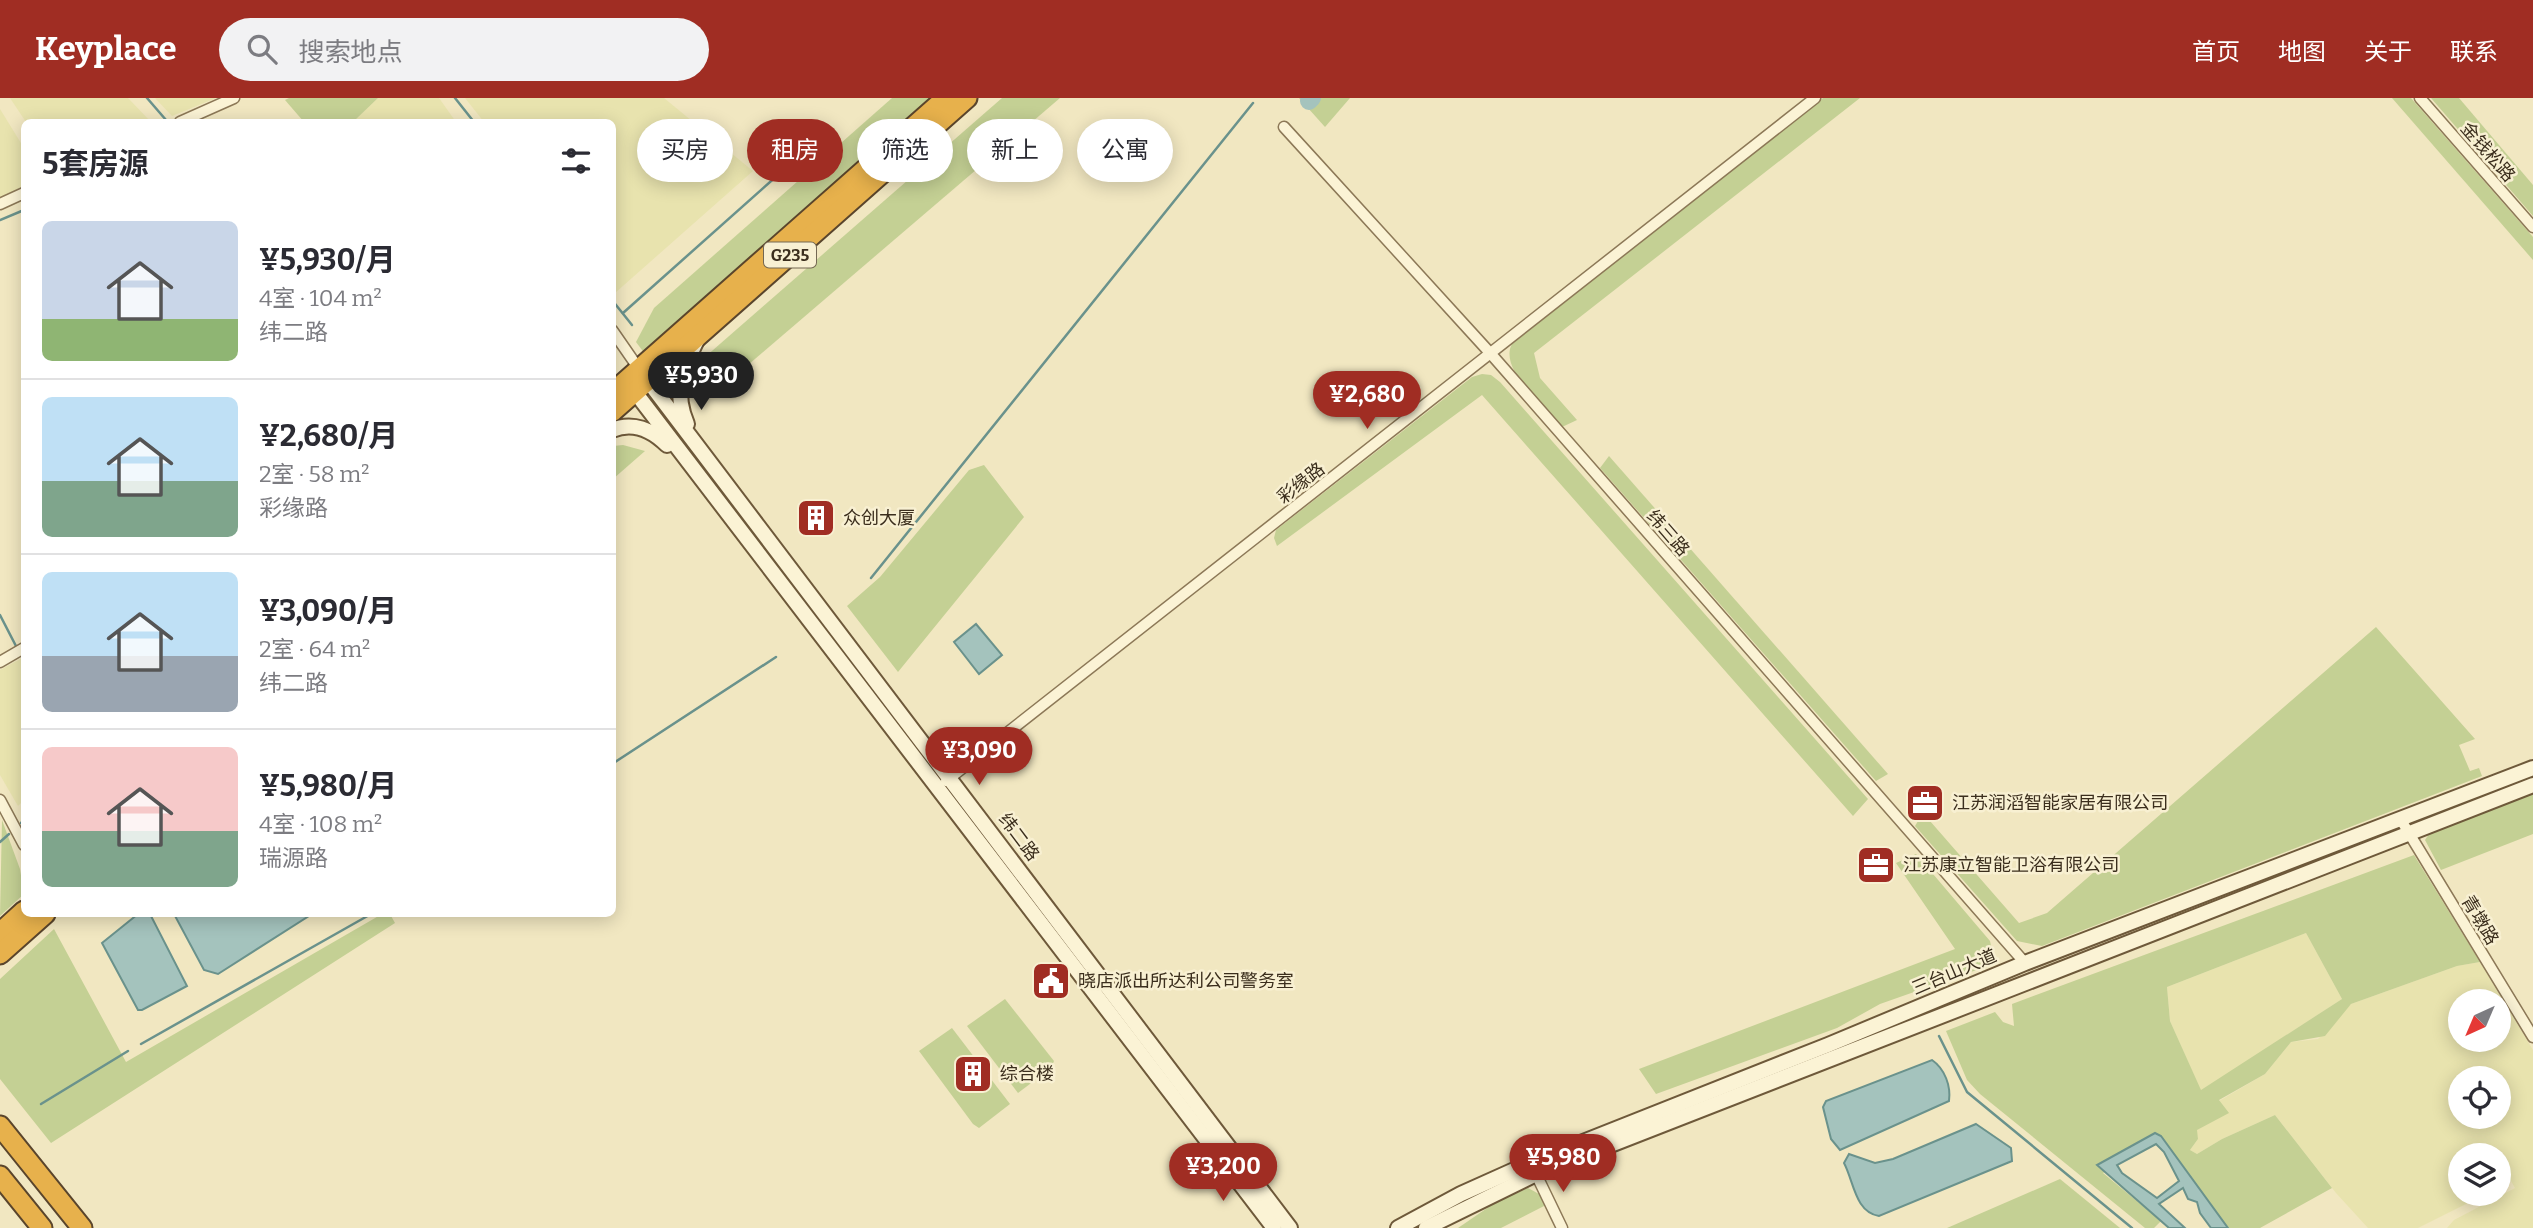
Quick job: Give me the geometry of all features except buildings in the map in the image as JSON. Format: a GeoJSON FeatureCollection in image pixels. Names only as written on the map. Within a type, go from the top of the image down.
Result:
{"type":"FeatureCollection","features":[{"type":"Feature","properties":{"kind":"highway","name":"G235"},"geometry":{"type":"LineString","coordinates":[[616,408],[641,381],[946,98]]}},
{"type":"Feature","properties":{"kind":"highway","name":"G235"},"geometry":{"type":"LineString","coordinates":[[616,391],[641,381],[699,336],[967,98]]}},
{"type":"Feature","properties":{"kind":"highway"},"geometry":{"type":"LineString","coordinates":[[0,933],[21,914]]}},
{"type":"Feature","properties":{"kind":"highway"},"geometry":{"type":"LineString","coordinates":[[0,954],[42,917]]}},
{"type":"Feature","properties":{"kind":"highway"},"geometry":{"type":"LineString","coordinates":[[0,1126],[82,1228]]}},
{"type":"Feature","properties":{"kind":"highway"},"geometry":{"type":"LineString","coordinates":[[0,1177],[41,1228]]}},
{"type":"Feature","properties":{"kind":"street"},"geometry":{"type":"LineString","coordinates":[[187,119],[234,98]]}},
{"type":"Feature","properties":{"kind":"street","name":"彩缘路"},"geometry":{"type":"LineString","coordinates":[[938,788],[1815,98]]}},
{"type":"Feature","properties":{"kind":"street","name":"金钱松路"},"geometry":{"type":"LineString","coordinates":[[2420,98],[2533,227]]}},
{"type":"Feature","properties":{"kind":"street","name":"纬三路"},"geometry":{"type":"LineString","coordinates":[[1284,127],[1490,354],[2025,963]]}},
{"type":"Feature","properties":{"kind":"street"},"geometry":{"type":"LineString","coordinates":[[0,204],[21,194]]}},
{"type":"Feature","properties":{"kind":"street"},"geometry":{"type":"LineString","coordinates":[[699,336],[679,382],[681,407],[686,422],[726,483]]}},
{"type":"Feature","properties":{"kind":"street"},"geometry":{"type":"LineString","coordinates":[[616,337],[641,381]]}},
{"type":"Feature","properties":{"kind":"street","name":"纬二路"},"geometry":{"type":"LineString","coordinates":[[641,381],[700,477],[1274,1228]]}},
{"type":"Feature","properties":{"kind":"street","name":"纬二路"},"geometry":{"type":"LineString","coordinates":[[641,381],[726,483],[1290,1228]]}},
{"type":"Feature","properties":{"kind":"street"},"geometry":{"type":"LineString","coordinates":[[616,429],[624,426],[649,430],[700,477]]}},
{"type":"Feature","properties":{"kind":"street"},"geometry":{"type":"LineString","coordinates":[[0,662],[21,650]]}},
{"type":"Feature","properties":{"kind":"street","name":"三台山大道"},"geometry":{"type":"LineString","coordinates":[[1398,1228],[1461,1194],[1530,1163],[1828,1045],[2025,963],[2533,768]]}},
{"type":"Feature","properties":{"kind":"street","name":"三台山大道"},"geometry":{"type":"LineString","coordinates":[[1426,1228],[1536,1174],[2533,785]]}},
{"type":"Feature","properties":{"kind":"street"},"geometry":{"type":"LineString","coordinates":[[0,800],[21,839]]}},
{"type":"Feature","properties":{"kind":"street","name":"青墩路"},"geometry":{"type":"LineString","coordinates":[[2401,820],[2533,1037]]}},
{"type":"Feature","properties":{"kind":"street"},"geometry":{"type":"LineString","coordinates":[[1219,1156],[1235,1189],[1264,1228]]}},
{"type":"Feature","properties":{"kind":"street"},"geometry":{"type":"LineString","coordinates":[[1536,1174],[1562,1228]]}},
{"type":"Feature","properties":{"kind":"shaded area"},"geometry":{"type":"Polygon","coordinates":[[[10,98],[128,98],[148,119],[24,119],[10,98]]]}},
{"type":"Feature","properties":{"kind":"shaded area"},"geometry":{"type":"Polygon","coordinates":[[[155,98],[216,98],[172,116],[155,98]]]}},
{"type":"Feature","properties":{"kind":"shaded area"},"geometry":{"type":"Polygon","coordinates":[[[378,98],[439,98],[454,119],[356,119],[378,98]]]}},
{"type":"Feature","properties":{"kind":"shaded area"},"geometry":{"type":"Polygon","coordinates":[[[465,98],[664,98],[690,119],[637,119],[637,182],[733,182],[733,155],[747,166],[747,176],[616,292],[616,119],[482,119],[465,98]]]}},
{"type":"Feature","properties":{"kind":"shaded area"},"geometry":{"type":"Polygon","coordinates":[[[0,109],[21,143],[21,187],[0,197],[0,109]]]}},
{"type":"Feature","properties":{"kind":"shaded area"},"geometry":{"type":"Polygon","coordinates":[[[21,659],[21,803],[18,806],[0,775],[0,670],[21,659]]]}},
{"type":"Feature","properties":{"kind":"shaded area"},"geometry":{"type":"Polygon","coordinates":[[[2306,933],[2342,999],[2201,1091],[2170,1021],[2167,987],[2306,933]]]}},
{"type":"Feature","properties":{"kind":"shaded area"},"geometry":{"type":"Polygon","coordinates":[[[2480,962],[2496,989],[2448,989],[2448,1052],[2511,1052],[2511,1013],[2533,1050],[2533,1228],[2447,1228],[2454,1220],[2481,1206],[2511,1206],[2511,1190],[2515,1188],[2511,1181],[2511,1143],[2448,1143],[2448,1206],[2462,1206],[2418,1228],[2368,1228],[2336,1193],[2275,1115],[2222,1139],[2197,1154],[2190,1150],[2198,1139],[2196,1131],[2219,1101],[2265,1074],[2291,1042],[2318,1039],[2351,1004],[2457,966],[2480,962]]]}},
{"type":"Feature","properties":{"kind":"green space"},"geometry":{"type":"Polygon","coordinates":[[[378,98],[356,119],[301,119],[285,100],[378,98]]]}},
{"type":"Feature","properties":{"kind":"green space"},"geometry":{"type":"Polygon","coordinates":[[[892,98],[936,98],[912,119],[868,119],[892,98]]]}},
{"type":"Feature","properties":{"kind":"green space"},"geometry":{"type":"Polygon","coordinates":[[[1002,98],[1060,98],[1035,119],[978,119],[1002,98]]]}},
{"type":"Feature","properties":{"kind":"green space"},"geometry":{"type":"Polygon","coordinates":[[[1299,98],[1350,98],[1325,127],[1299,98]]]}},
{"type":"Feature","properties":{"kind":"green space"},"geometry":{"type":"Polygon","coordinates":[[[1823,98],[1860,98],[1534,353],[1540,378],[1577,420],[1562,427],[1517,376],[1509,354],[1512,344],[1823,98]]]}},
{"type":"Feature","properties":{"kind":"green space"},"geometry":{"type":"Polygon","coordinates":[[[2392,98],[2411,98],[2533,237],[2533,260],[2392,98]]]}},
{"type":"Feature","properties":{"kind":"green space"},"geometry":{"type":"Polygon","coordinates":[[[2431,98],[2459,98],[2533,185],[2533,216],[2431,98]]]}},
{"type":"Feature","properties":{"kind":"green space"},"geometry":{"type":"Polygon","coordinates":[[[857,129],[857,167],[843,180],[843,141],[857,129]]]}},
{"type":"Feature","properties":{"kind":"green space"},"geometry":{"type":"Polygon","coordinates":[[[967,129],[967,178],[707,400],[697,364],[906,182],[953,182],[953,141],[967,129]]]}},
{"type":"Feature","properties":{"kind":"green space"},"geometry":{"type":"Polygon","coordinates":[[[797,182],[841,182],[645,354],[636,342],[654,308],[797,182]]]}},
{"type":"Feature","properties":{"kind":"green space"},"geometry":{"type":"Polygon","coordinates":[[[1491,375],[1500,382],[1868,799],[1853,816],[1482,395],[1277,546],[1274,538],[1276,530],[1472,377],[1491,375]]]}},
{"type":"Feature","properties":{"kind":"green space"},"geometry":{"type":"Polygon","coordinates":[[[616,446],[645,451],[616,476],[616,446]]]}},
{"type":"Feature","properties":{"kind":"green space"},"geometry":{"type":"Polygon","coordinates":[[[1609,456],[1888,774],[1876,781],[1600,468],[1609,456]]]}},
{"type":"Feature","properties":{"kind":"green space"},"geometry":{"type":"Polygon","coordinates":[[[984,465],[1024,517],[898,672],[847,606],[880,577],[969,470],[984,465]]]}},
{"type":"Feature","properties":{"kind":"green space"},"geometry":{"type":"Polygon","coordinates":[[[2376,627],[2475,739],[2459,745],[2470,771],[2479,768],[2482,776],[2042,946],[2017,941],[1915,826],[1923,813],[2019,923],[2047,913],[2376,627]]]}},
{"type":"Feature","properties":{"kind":"green space"},"geometry":{"type":"Polygon","coordinates":[[[2533,792],[2533,834],[2441,870],[2425,840],[2429,834],[2533,792]]]}},
{"type":"Feature","properties":{"kind":"green space"},"geometry":{"type":"Polygon","coordinates":[[[2,820],[20,869],[21,897],[0,916],[2,820]]]}},
{"type":"Feature","properties":{"kind":"green space"},"geometry":{"type":"Polygon","coordinates":[[[1916,854],[1990,941],[1994,960],[1985,967],[1880,1004],[1837,1028],[1656,1094],[1639,1069],[1955,949],[1896,863],[1916,854]]]}},
{"type":"Feature","properties":{"kind":"green space"},"geometry":{"type":"Polygon","coordinates":[[[2414,855],[2480,962],[2457,966],[2351,1004],[2325,1036],[2291,1042],[2265,1074],[2219,1100],[2229,1113],[2197,1130],[2198,1139],[2190,1150],[2197,1154],[2222,1139],[2275,1115],[2332,1188],[2260,1228],[2228,1228],[2161,1136],[2103,1173],[2161,1221],[2154,1228],[2145,1228],[1980,1094],[1967,1080],[1946,1031],[1995,1012],[2003,1022],[2014,1026],[2012,1004],[2414,855]],[[2306,933],[2167,987],[2170,1021],[2201,1090],[2342,999],[2306,933]]]}},
{"type":"Feature","properties":{"kind":"green space"},"geometry":{"type":"Polygon","coordinates":[[[377,917],[392,917],[395,923],[51,1143],[0,1079],[0,979],[54,929],[126,1062],[377,917]]]}},
{"type":"Feature","properties":{"kind":"green space"},"geometry":{"type":"Polygon","coordinates":[[[1005,999],[1054,1061],[1051,1068],[1018,1093],[967,1026],[1005,999]]]}},
{"type":"Feature","properties":{"kind":"green space"},"geometry":{"type":"Polygon","coordinates":[[[952,1028],[1010,1104],[979,1128],[973,1124],[919,1051],[952,1028]]]}},
{"type":"Feature","properties":{"kind":"green space"},"geometry":{"type":"Polygon","coordinates":[[[2060,1179],[2120,1228],[1947,1228],[2060,1179]]]}},
{"type":"Feature","properties":{"kind":"green space"},"geometry":{"type":"Polygon","coordinates":[[[1528,1188],[1539,1194],[1546,1205],[1501,1228],[1458,1228],[1496,1202],[1528,1188]]]}},
{"type":"Feature","properties":{"kind":"water"},"geometry":{"type":"Polygon","coordinates":[[[976,624],[1002,655],[979,674],[954,642],[976,624]]]}},
{"type":"Feature","properties":{"kind":"water"},"geometry":{"type":"Polygon","coordinates":[[[134,917],[152,917],[187,986],[138,1010],[102,943],[134,917]]]}},
{"type":"Feature","properties":{"kind":"water"},"geometry":{"type":"Polygon","coordinates":[[[176,917],[307,917],[218,974],[204,970],[176,917]]]}},
{"type":"Feature","properties":{"kind":"water"},"geometry":{"type":"Polygon","coordinates":[[[1932,1060],[1946,1078],[1949,1101],[1840,1150],[1831,1139],[1823,1107],[1826,1101],[1932,1060]]]}},
{"type":"Feature","properties":{"kind":"water"},"geometry":{"type":"Polygon","coordinates":[[[1976,1124],[2011,1148],[2012,1161],[1879,1216],[1865,1209],[1856,1195],[1844,1163],[1849,1154],[1875,1163],[1893,1159],[1976,1124]]]}},
{"type":"Feature","properties":{"kind":"water"},"geometry":{"type":"Polygon","coordinates":[[[2155,1133],[2161,1136],[2228,1228],[2211,1228],[2200,1213],[2197,1202],[2188,1199],[2183,1188],[2159,1204],[2185,1228],[2169,1228],[2097,1165],[2155,1133]],[[2156,1144],[2117,1165],[2122,1173],[2157,1198],[2179,1181],[2164,1152],[2156,1144]]]}},
{"type":"Feature","properties":{"kind":"waterway"},"geometry":{"type":"LineString","coordinates":[[147,98],[165,119]]}},
{"type":"Feature","properties":{"kind":"waterway"},"geometry":{"type":"LineString","coordinates":[[455,98],[472,119]]}},
{"type":"Feature","properties":{"kind":"waterway"},"geometry":{"type":"LineString","coordinates":[[1309,101],[1312,98]]}},
{"type":"Feature","properties":{"kind":"waterway"},"geometry":{"type":"LineString","coordinates":[[871,578],[1253,103]]}},
{"type":"Feature","properties":{"kind":"waterway"},"geometry":{"type":"LineString","coordinates":[[623,313],[770,182]]}},
{"type":"Feature","properties":{"kind":"waterway"},"geometry":{"type":"LineString","coordinates":[[0,220],[21,211]]}},
{"type":"Feature","properties":{"kind":"waterway"},"geometry":{"type":"LineString","coordinates":[[616,305],[632,325]]}},
{"type":"Feature","properties":{"kind":"waterway"},"geometry":{"type":"LineString","coordinates":[[0,615],[17,648]]}},
{"type":"Feature","properties":{"kind":"waterway"},"geometry":{"type":"LineString","coordinates":[[616,761],[776,657]]}},
{"type":"Feature","properties":{"kind":"waterway"},"geometry":{"type":"LineString","coordinates":[[0,842],[9,834]]}},
{"type":"Feature","properties":{"kind":"waterway"},"geometry":{"type":"LineString","coordinates":[[141,1044],[366,917]]}},
{"type":"Feature","properties":{"kind":"waterway"},"geometry":{"type":"LineString","coordinates":[[1939,1036],[1967,1092],[2132,1228]]}},
{"type":"Feature","properties":{"kind":"waterway"},"geometry":{"type":"LineString","coordinates":[[41,1104],[128,1051]]}},
{"type":"Feature","properties":{"kind":"place","name":"众创大厦"},"geometry":{"type":"Point","coordinates":[816,518]}},
{"type":"Feature","properties":{"kind":"place","name":"江苏润滔智能家居有限公司"},"geometry":{"type":"Point","coordinates":[1925,803]}},
{"type":"Feature","properties":{"kind":"place","name":"江苏康立智能卫浴有限公司"},"geometry":{"type":"Point","coordinates":[1876,865]}},
{"type":"Feature","properties":{"kind":"place","name":"晓店派出所达利公司警务室"},"geometry":{"type":"Point","coordinates":[1051,981]}},
{"type":"Feature","properties":{"kind":"place","name":"综合楼"},"geometry":{"type":"Point","coordinates":[973,1074]}}]}
